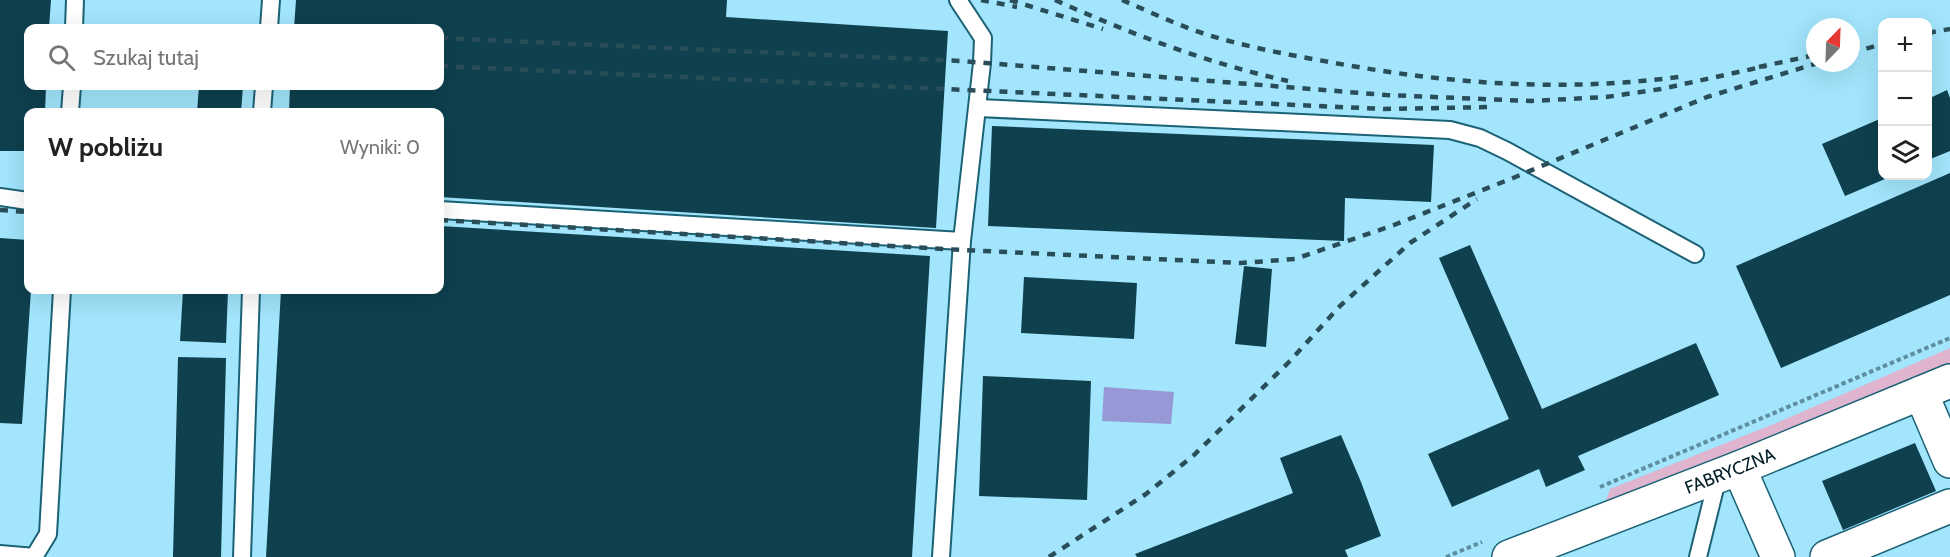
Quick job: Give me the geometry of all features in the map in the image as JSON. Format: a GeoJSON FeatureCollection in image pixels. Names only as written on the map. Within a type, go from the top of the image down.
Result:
{"type":"FeatureCollection","features":[{"type":"Feature","properties":{"kind":"street"},"geometry":{"type":"LineString","coordinates":[[1935,387],[1950,461]]}},
{"type":"Feature","properties":{"kind":"street","name":"FABRYCZNA"},"geometry":{"type":"LineString","coordinates":[[1499,548],[1729,472],[1935,387]]}},
{"type":"Feature","properties":{"kind":"street"},"geometry":{"type":"LineString","coordinates":[[1729,472],[1778,557]]}},
{"type":"Feature","properties":{"kind":"street"},"geometry":{"type":"LineString","coordinates":[[1827,557],[1950,506]]}},
{"type":"Feature","properties":{"kind":"lane"},"geometry":{"type":"LineString","coordinates":[[74,24],[75,0]]}},
{"type":"Feature","properties":{"kind":"lane"},"geometry":{"type":"LineString","coordinates":[[269,24],[271,0]]}},
{"type":"Feature","properties":{"kind":"lane"},"geometry":{"type":"LineString","coordinates":[[940,557],[962,241],[978,108],[982,38],[958,0]]}},
{"type":"Feature","properties":{"kind":"lane"},"geometry":{"type":"LineString","coordinates":[[70,108],[72,90]]}},
{"type":"Feature","properties":{"kind":"lane"},"geometry":{"type":"LineString","coordinates":[[262,108],[264,90]]}},
{"type":"Feature","properties":{"kind":"lane"},"geometry":{"type":"LineString","coordinates":[[978,108],[1450,130],[1480,138],[1507,151],[1695,254]]}},
{"type":"Feature","properties":{"kind":"lane"},"geometry":{"type":"LineString","coordinates":[[0,197],[24,200]]}},
{"type":"Feature","properties":{"kind":"lane"},"geometry":{"type":"LineString","coordinates":[[444,210],[962,241]]}},
{"type":"Feature","properties":{"kind":"lane"},"geometry":{"type":"LineString","coordinates":[[0,554],[35,557],[48,534],[62,294]]}},
{"type":"Feature","properties":{"kind":"lane"},"geometry":{"type":"LineString","coordinates":[[242,557],[251,294]]}},
{"type":"Feature","properties":{"kind":"lane"},"geometry":{"type":"LineString","coordinates":[[1698,557],[1729,472]]}},
{"type":"Feature","properties":{"kind":"path"},"geometry":{"type":"LineString","coordinates":[[1591,492],[1608,482],[1775,414],[1950,338]]}},
{"type":"Feature","properties":{"kind":"path"},"geometry":{"type":"LineString","coordinates":[[1446,557],[1499,548]]}},
{"type":"Feature","properties":{"kind":"shaded area"},"geometry":{"type":"Polygon","coordinates":[[[1950,348],[1950,367],[1605,504],[1610,489],[1781,421],[1950,348]]]}},
{"type":"Feature","properties":{"kind":"water"},"geometry":{"type":"Polygon","coordinates":[[[1104,387],[1174,392],[1171,424],[1102,421],[1104,387]]]}},
{"type":"Feature","properties":{"kind":"building"},"geometry":{"type":"Polygon","coordinates":[[[0,0],[51,0],[49,24],[24,24],[24,90],[46,90],[45,108],[24,108],[24,151],[0,151],[0,0]]]}},
{"type":"Feature","properties":{"kind":"building"},"geometry":{"type":"Polygon","coordinates":[[[296,0],[727,0],[726,17],[948,31],[936,228],[444,197],[444,108],[289,108],[290,90],[444,90],[444,24],[294,24],[296,0]]]}},
{"type":"Feature","properties":{"kind":"building"},"geometry":{"type":"Polygon","coordinates":[[[199,90],[243,90],[241,108],[197,108],[199,90]]]}},
{"type":"Feature","properties":{"kind":"building"},"geometry":{"type":"Polygon","coordinates":[[[1947,90],[1950,98],[1950,151],[1932,158],[1932,126],[1932,97],[1947,90]]]}},
{"type":"Feature","properties":{"kind":"building"},"geometry":{"type":"Polygon","coordinates":[[[1878,120],[1878,180],[1883,180],[1845,196],[1822,144],[1878,120]]]}},
{"type":"Feature","properties":{"kind":"building"},"geometry":{"type":"Polygon","coordinates":[[[992,126],[1434,145],[1431,202],[1345,198],[1344,241],[988,226],[992,126]]]}},
{"type":"Feature","properties":{"kind":"building"},"geometry":{"type":"Polygon","coordinates":[[[1950,173],[1950,295],[1781,368],[1736,266],[1950,173]]]}},
{"type":"Feature","properties":{"kind":"building"},"geometry":{"type":"Polygon","coordinates":[[[444,226],[930,256],[912,557],[266,557],[281,294],[444,294],[444,226]]]}},
{"type":"Feature","properties":{"kind":"building"},"geometry":{"type":"Polygon","coordinates":[[[0,238],[24,240],[24,294],[31,294],[22,424],[0,423],[0,238]]]}},
{"type":"Feature","properties":{"kind":"building"},"geometry":{"type":"Polygon","coordinates":[[[1470,245],[1542,409],[1696,343],[1719,395],[1578,456],[1585,470],[1546,487],[1539,469],[1452,507],[1428,454],[1509,419],[1439,258],[1470,245]]]}},
{"type":"Feature","properties":{"kind":"building"},"geometry":{"type":"Polygon","coordinates":[[[1244,266],[1272,269],[1266,347],[1235,344],[1244,266]]]}},
{"type":"Feature","properties":{"kind":"building"},"geometry":{"type":"Polygon","coordinates":[[[1024,277],[1137,283],[1134,339],[1021,333],[1024,277]]]}},
{"type":"Feature","properties":{"kind":"building"},"geometry":{"type":"Polygon","coordinates":[[[183,294],[228,294],[226,343],[180,341],[183,294]]]}},
{"type":"Feature","properties":{"kind":"building"},"geometry":{"type":"Polygon","coordinates":[[[178,357],[226,358],[221,557],[173,557],[178,357]]]}},
{"type":"Feature","properties":{"kind":"building"},"geometry":{"type":"Polygon","coordinates":[[[983,376],[1091,381],[1087,500],[979,496],[983,376]]]}},
{"type":"Feature","properties":{"kind":"building"},"geometry":{"type":"Polygon","coordinates":[[[1341,435],[1381,536],[1345,550],[1348,557],[1137,557],[1135,554],[1293,493],[1280,458],[1341,435]]]}},
{"type":"Feature","properties":{"kind":"building"},"geometry":{"type":"Polygon","coordinates":[[[1915,443],[1936,491],[1843,530],[1822,481],[1915,443]]]}},
{"type":"Feature","properties":{"kind":"railway"},"geometry":{"type":"LineString","coordinates":[[981,0],[1017,7]]}},
{"type":"Feature","properties":{"kind":"railway"},"geometry":{"type":"LineString","coordinates":[[1010,0],[1103,29]]}},
{"type":"Feature","properties":{"kind":"railway"},"geometry":{"type":"LineString","coordinates":[[1055,0],[1170,46],[1228,66],[1288,81]]}},
{"type":"Feature","properties":{"kind":"railway"},"geometry":{"type":"LineString","coordinates":[[1122,0],[1182,26],[1251,47],[1421,76],[1463,81],[1549,85],[1636,82],[1679,77]]}},
{"type":"Feature","properties":{"kind":"railway"},"geometry":{"type":"LineString","coordinates":[[1932,32],[1950,29]]}},
{"type":"Feature","properties":{"kind":"railway"},"geometry":{"type":"LineString","coordinates":[[444,38],[961,61],[1386,95],[1531,101],[1606,97],[1661,89],[1766,66]]}},
{"type":"Feature","properties":{"kind":"railway"},"geometry":{"type":"LineString","coordinates":[[1860,50],[1878,45]]}},
{"type":"Feature","properties":{"kind":"railway"},"geometry":{"type":"LineString","coordinates":[[1759,67],[1806,57]]}},
{"type":"Feature","properties":{"kind":"railway"},"geometry":{"type":"LineString","coordinates":[[444,66],[1384,109],[1492,107]]}},
{"type":"Feature","properties":{"kind":"railway"},"geometry":{"type":"LineString","coordinates":[[444,220],[962,250],[1241,263],[1295,259],[1394,225],[1707,97],[1806,67]]}},
{"type":"Feature","properties":{"kind":"railway"},"geometry":{"type":"LineString","coordinates":[[1049,557],[1146,494],[1193,456],[1289,362],[1340,306],[1410,243],[1477,199]]}},
{"type":"Feature","properties":{"kind":"railway"},"geometry":{"type":"LineString","coordinates":[[0,210],[24,212]]}}]}
